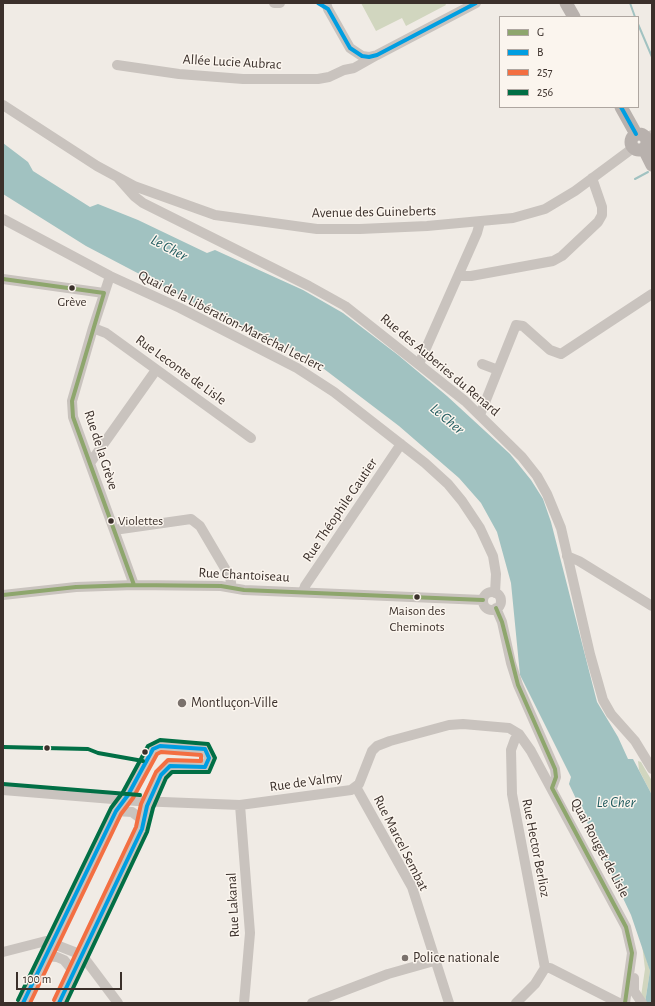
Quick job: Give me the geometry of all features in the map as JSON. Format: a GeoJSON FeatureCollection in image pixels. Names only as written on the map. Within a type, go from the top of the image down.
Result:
{"type":"FeatureCollection","features":[{"type":"Feature","properties":{"kind":"main road"},"geometry":{"type":"LineString","coordinates":[[566,3],[573,16]]}},
{"type":"Feature","properties":{"kind":"main road"},"geometry":{"type":"LineString","coordinates":[[622,108],[642,141],[652,165]]}},
{"type":"Feature","properties":{"kind":"street"},"geometry":{"type":"LineString","coordinates":[[274,3],[280,3]]}},
{"type":"Feature","properties":{"kind":"street"},"geometry":{"type":"LineString","coordinates":[[318,3],[327,6],[350,48],[352,56],[351,63],[344,70]]}},
{"type":"Feature","properties":{"kind":"street","name":"Allée Lucie Aubrac"},"geometry":{"type":"LineString","coordinates":[[117,65],[179,74],[243,79],[318,79],[329,77],[344,70],[354,68],[476,3]]}},
{"type":"Feature","properties":{"kind":"street"},"geometry":{"type":"LineString","coordinates":[[350,48],[362,56],[377,55]]}},
{"type":"Feature","properties":{"kind":"street","name":"Avenue des Guineberts"},"geometry":{"type":"LineString","coordinates":[[3,106],[118,178],[134,186],[215,215],[254,222],[317,229],[353,229],[480,222],[513,218],[545,209],[592,178],[642,141]]}},
{"type":"Feature","properties":{"kind":"street","name":"Rue des Auberies du Renard"},"geometry":{"type":"LineString","coordinates":[[118,178],[134,196],[143,203],[309,286],[345,306],[419,364],[480,415],[522,458],[537,476],[554,510],[567,556],[600,691],[611,714],[635,741],[652,769]]}},
{"type":"Feature","properties":{"kind":"street"},"geometry":{"type":"LineString","coordinates":[[458,276],[471,276],[553,261],[562,256],[598,222],[602,215],[602,207],[592,178]]}},
{"type":"Feature","properties":{"kind":"street","name":"Quai de la Libération-Maréchal Leclerc"},"geometry":{"type":"LineString","coordinates":[[3,218],[110,276],[180,308],[298,368],[334,392],[402,444],[448,484],[462,501],[480,528],[492,556],[496,574],[495,593],[499,596],[500,602],[496,608],[502,622],[511,663],[518,685],[555,769],[556,777],[552,788]]}},
{"type":"Feature","properties":{"kind":"street"},"geometry":{"type":"LineString","coordinates":[[419,364],[478,233],[480,222]]}},
{"type":"Feature","properties":{"kind":"street","name":"Rue de la Grève"},"geometry":{"type":"LineString","coordinates":[[110,276],[72,401],[73,417],[134,585]]}},
{"type":"Feature","properties":{"kind":"street"},"geometry":{"type":"LineString","coordinates":[[3,279],[104,293]]}},
{"type":"Feature","properties":{"kind":"street"},"geometry":{"type":"LineString","coordinates":[[480,415],[516,325],[523,326],[550,350],[561,354],[652,294]]}},
{"type":"Feature","properties":{"kind":"street","name":"Rue Leconte de Lisle"},"geometry":{"type":"LineString","coordinates":[[93,328],[106,333],[251,438]]}},
{"type":"Feature","properties":{"kind":"street"},"geometry":{"type":"LineString","coordinates":[[482,364],[498,370]]}},
{"type":"Feature","properties":{"kind":"street"},"geometry":{"type":"LineString","coordinates":[[90,463],[156,370]]}},
{"type":"Feature","properties":{"kind":"street","name":"Rue Théophile Gautier"},"geometry":{"type":"LineString","coordinates":[[303,592],[305,586],[402,444]]}},
{"type":"Feature","properties":{"kind":"street"},"geometry":{"type":"LineString","coordinates":[[114,530],[192,519],[200,526],[230,577],[232,588]]}},
{"type":"Feature","properties":{"kind":"street"},"geometry":{"type":"LineString","coordinates":[[567,556],[579,561],[652,606]]}},
{"type":"Feature","properties":{"kind":"street","name":"Rue Chantoiseau"},"geometry":{"type":"LineString","coordinates":[[3,595],[76,587],[134,585],[232,588],[483,600]]}},
{"type":"Feature","properties":{"kind":"street"},"geometry":{"type":"LineString","coordinates":[[495,593],[487,594],[483,600],[488,608],[496,608]]}},
{"type":"Feature","properties":{"kind":"street","name":"Rue de Valmy"},"geometry":{"type":"LineString","coordinates":[[3,790],[124,800],[240,805],[345,791],[356,787],[370,754],[374,748],[381,744],[449,725],[500,726]]}},
{"type":"Feature","properties":{"kind":"street","name":"Quai Rouget de Lisle"},"geometry":{"type":"LineString","coordinates":[[500,726],[509,728],[519,734],[531,750],[626,927],[632,953],[632,964],[625,1003]]}},
{"type":"Feature","properties":{"kind":"street","name":"Rue Hector Berlioz"},"geometry":{"type":"LineString","coordinates":[[519,734],[515,739],[511,750],[512,794],[545,968]]}},
{"type":"Feature","properties":{"kind":"street"},"geometry":{"type":"LineString","coordinates":[[23,1003],[116,811],[124,800],[153,749],[160,746],[205,749],[209,758],[205,766],[170,766],[161,775],[154,801],[59,1003]]}},
{"type":"Feature","properties":{"kind":"street","name":"Rue Marcel Sembat"},"geometry":{"type":"LineString","coordinates":[[356,787],[412,887],[434,960],[449,1003]]}},
{"type":"Feature","properties":{"kind":"street","name":"Rue Lakanal"},"geometry":{"type":"LineString","coordinates":[[240,805],[250,933],[244,1003]]}},
{"type":"Feature","properties":{"kind":"street"},"geometry":{"type":"LineString","coordinates":[[116,811],[128,811],[144,822]]}},
{"type":"Feature","properties":{"kind":"street"},"geometry":{"type":"LineString","coordinates":[[3,952],[46,941],[52,942],[82,955],[118,1003]]}},
{"type":"Feature","properties":{"kind":"street"},"geometry":{"type":"LineString","coordinates":[[45,956],[57,957],[64,960],[74,972]]}},
{"type":"Feature","properties":{"kind":"street"},"geometry":{"type":"LineString","coordinates":[[312,1003],[388,974],[434,960]]}},
{"type":"Feature","properties":{"kind":"street"},"geometry":{"type":"LineString","coordinates":[[632,964],[634,991],[640,1001]]}},
{"type":"Feature","properties":{"kind":"street"},"geometry":{"type":"LineString","coordinates":[[516,1003],[535,984],[545,968],[550,968],[619,1003]]}},
{"type":"Feature","properties":{"kind":"green space"},"geometry":{"type":"Polygon","coordinates":[[[361,3],[445,3],[446,5],[406,26],[402,18],[376,31],[361,3]]]}},
{"type":"Feature","properties":{"kind":"green space"},"geometry":{"type":"Polygon","coordinates":[[[638,761],[641,762],[652,781],[652,795],[639,770],[638,761]]]}},
{"type":"Feature","properties":{"kind":"green space"},"geometry":{"type":"Polygon","coordinates":[[[642,944],[650,971],[645,1003],[640,1003],[645,969],[642,944]]]}},
{"type":"Feature","properties":{"kind":"water","name":"Le Cher"},"geometry":{"type":"Polygon","coordinates":[[[3,143],[28,162],[33,171],[90,207],[98,204],[138,220],[207,253],[215,250],[303,290],[343,313],[398,355],[447,396],[510,454],[531,480],[543,499],[551,522],[597,702],[618,737],[628,759],[633,759],[652,795],[652,1003],[645,1003],[650,971],[631,915],[569,784],[571,777],[520,675],[511,583],[497,532],[481,503],[459,478],[399,426],[307,356],[206,309],[86,246],[3,194],[3,143]]]}},
{"type":"Feature","properties":{"kind":"waterway"},"geometry":{"type":"LineString","coordinates":[[630,3],[635,16]]}},
{"type":"Feature","properties":{"kind":"waterway"},"geometry":{"type":"LineString","coordinates":[[639,26],[652,57]]}},
{"type":"Feature","properties":{"kind":"waterway"},"geometry":{"type":"LineString","coordinates":[[635,179],[648,172]]}},
{"type":"Feature","properties":{"kind":"transit line","name":"B"},"geometry":{"type":"LineString","coordinates":[[318,3],[328,9],[350,48],[362,56],[369,57],[377,55],[476,3]]}},
{"type":"Feature","properties":{"kind":"transit line","name":"B"},"geometry":{"type":"LineString","coordinates":[[622,108],[636,134]]}},
{"type":"Feature","properties":{"kind":"transit line","name":"G"},"geometry":{"type":"LineString","coordinates":[[3,279],[104,293]]}},
{"type":"Feature","properties":{"kind":"transit line","name":"G"},"geometry":{"type":"LineString","coordinates":[[104,293],[72,401],[73,417],[134,585]]}},
{"type":"Feature","properties":{"kind":"transit line","name":"G"},"geometry":{"type":"LineString","coordinates":[[3,595],[76,587],[134,585],[221,586],[244,590],[483,600]]}},
{"type":"Feature","properties":{"kind":"transit line","name":"G"},"geometry":{"type":"LineString","coordinates":[[496,608],[502,622],[518,685],[555,769],[556,777],[552,788],[626,927],[632,953],[625,1003]]}},
{"type":"Feature","properties":{"kind":"transit line","name":"256"},"geometry":{"type":"LineString","coordinates":[[18,1000],[111,808],[123,792],[148,746],[160,740],[208,744],[215,758],[209,772],[172,772],[166,778],[153,808],[147,832],[66,1003]]}},
{"type":"Feature","properties":{"kind":"transit line","name":"B"},"geometry":{"type":"LineString","coordinates":[[23,1003],[116,811],[128,795],[153,749],[160,746],[205,749],[209,758],[205,767],[170,766],[161,775],[147,806],[142,829],[59,1003]]}},
{"type":"Feature","properties":{"kind":"transit line","name":"256"},"geometry":{"type":"LineString","coordinates":[[3,747],[88,749],[98,753],[143,761]]}},
{"type":"Feature","properties":{"kind":"transit line","name":"257"},"geometry":{"type":"LineString","coordinates":[[30,1003],[121,814],[133,798],[157,754],[161,752],[201,755],[201,761],[168,760],[156,772],[141,804],[136,827],[54,1000]]}},
{"type":"Feature","properties":{"kind":"transit line","name":"256"},"geometry":{"type":"LineString","coordinates":[[3,784],[140,795]]}},
{"type":"Feature","properties":{"kind":"place","name":"Grève"},"geometry":{"type":"Point","coordinates":[72,288]}},
{"type":"Feature","properties":{"kind":"place","name":"Violettes"},"geometry":{"type":"Point","coordinates":[111,521]}},
{"type":"Feature","properties":{"kind":"place","name":"Maison des Cheminots"},"geometry":{"type":"Point","coordinates":[417,597]}},
{"type":"Feature","properties":{"kind":"place","name":"Montluçon-Ville"},"geometry":{"type":"Point","coordinates":[182,703]}},
{"type":"Feature","properties":{"kind":"place","name":"Police nationale"},"geometry":{"type":"Point","coordinates":[405,958]}}]}
